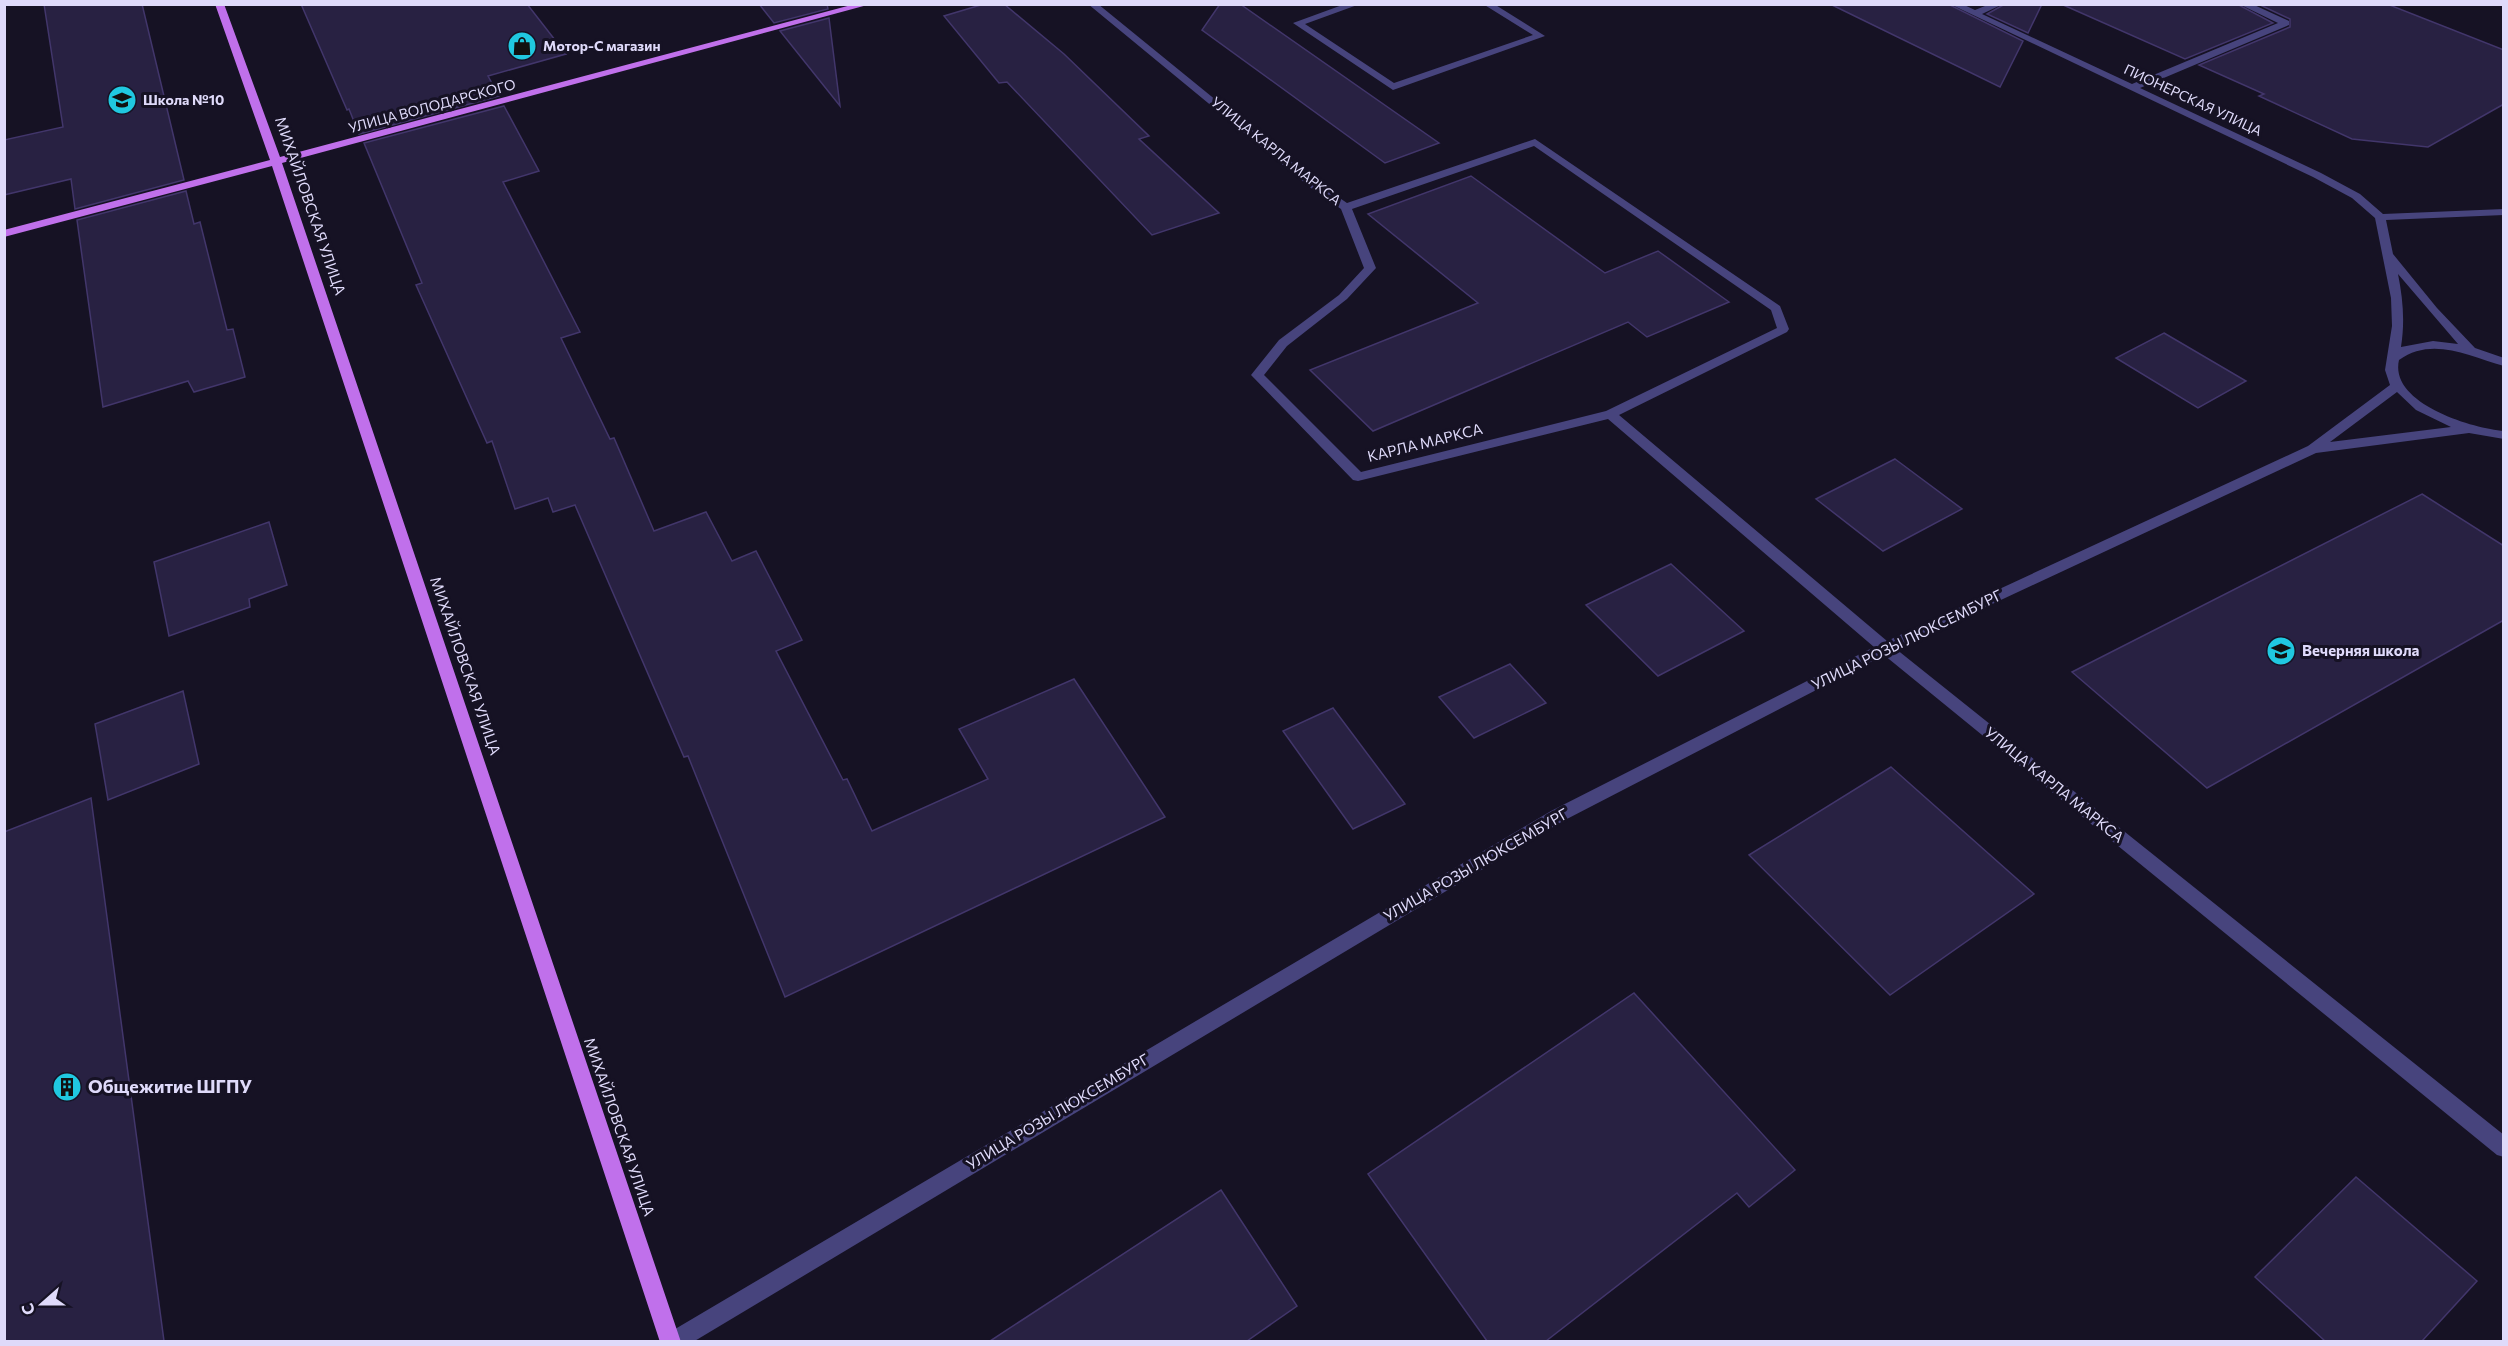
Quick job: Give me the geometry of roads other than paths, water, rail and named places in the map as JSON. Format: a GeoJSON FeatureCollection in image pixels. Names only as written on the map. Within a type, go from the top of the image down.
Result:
{"type":"FeatureCollection","features":[{"type":"Feature","properties":{"kind":"main road","name":"МИХАЙЛОВСКАЯ УЛИЦА"},"geometry":{"type":"LineString","coordinates":[[219,4],[276,161],[672,1341]]}},
{"type":"Feature","properties":{"kind":"main road","name":"УЛИЦА ВОЛОДАРСКОГО"},"geometry":{"type":"LineString","coordinates":[[4,234],[867,4]]}},
{"type":"Feature","properties":{"kind":"street","name":"УЛИЦА КАРЛА МАРКСА"},"geometry":{"type":"LineString","coordinates":[[1092,4],[1315,186],[1346,207],[1370,267],[1342,297],[1283,344]]}},
{"type":"Feature","properties":{"kind":"street"},"geometry":{"type":"LineString","coordinates":[[1356,4],[1298,23],[1393,87],[1540,36],[1487,4]]}},
{"type":"Feature","properties":{"kind":"street","name":"ПИОНЕРСКАЯ УЛИЦА"},"geometry":{"type":"LineString","coordinates":[[1954,4],[2317,175],[2356,196],[2370,206],[2380,218]]}},
{"type":"Feature","properties":{"kind":"street"},"geometry":{"type":"LineString","coordinates":[[1973,14],[1999,4]]}},
{"type":"Feature","properties":{"kind":"street"},"geometry":{"type":"LineString","coordinates":[[2131,88],[2286,22],[2243,4]]}},
{"type":"Feature","properties":{"kind":"street"},"geometry":{"type":"LineString","coordinates":[[1346,207],[1535,142],[1776,308],[1783,329],[1610,414]]}},
{"type":"Feature","properties":{"kind":"street"},"geometry":{"type":"LineString","coordinates":[[2504,212],[2380,218],[2397,298],[2398,326],[2391,371],[2397,386],[2404,394],[2432,414],[2468,429],[2504,435]]}},
{"type":"Feature","properties":{"kind":"street"},"geometry":{"type":"LineString","coordinates":[[2388,254],[2433,310],[2470,350]]}},
{"type":"Feature","properties":{"kind":"street","name":"КАРЛА МАРКСА"},"geometry":{"type":"LineString","coordinates":[[1283,344],[1257,375],[1358,477],[1610,414]]}},
{"type":"Feature","properties":{"kind":"street"},"geometry":{"type":"LineString","coordinates":[[2393,358],[2410,348],[2440,345],[2470,350],[2504,362]]}},
{"type":"Feature","properties":{"kind":"street"},"geometry":{"type":"LineString","coordinates":[[2313,449],[2397,386]]}},
{"type":"Feature","properties":{"kind":"street","name":"УЛИЦА КАРЛА МАРКСА"},"geometry":{"type":"LineString","coordinates":[[1610,414],[1885,648],[2504,1148]]}},
{"type":"Feature","properties":{"kind":"street"},"geometry":{"type":"LineString","coordinates":[[2313,449],[2468,429]]}},
{"type":"Feature","properties":{"kind":"street","name":"УЛИЦА РОЗЫ ЛЮКСЕМБУРГ"},"geometry":{"type":"LineString","coordinates":[[672,1341],[1557,816],[1885,648],[2313,449]]}},
{"type":"Feature","properties":{"kind":"place","name":"Мотор-С магазин"},"geometry":{"type":"Point","coordinates":[522,46]}},
{"type":"Feature","properties":{"kind":"place","name":"Школа №10"},"geometry":{"type":"Point","coordinates":[122,100]}},
{"type":"Feature","properties":{"kind":"place","name":"Вечерняя школа"},"geometry":{"type":"Point","coordinates":[2281,651]}},
{"type":"Feature","properties":{"kind":"place","name":"Общежитие ШГПУ"},"geometry":{"type":"Point","coordinates":[67,1087]}}]}
